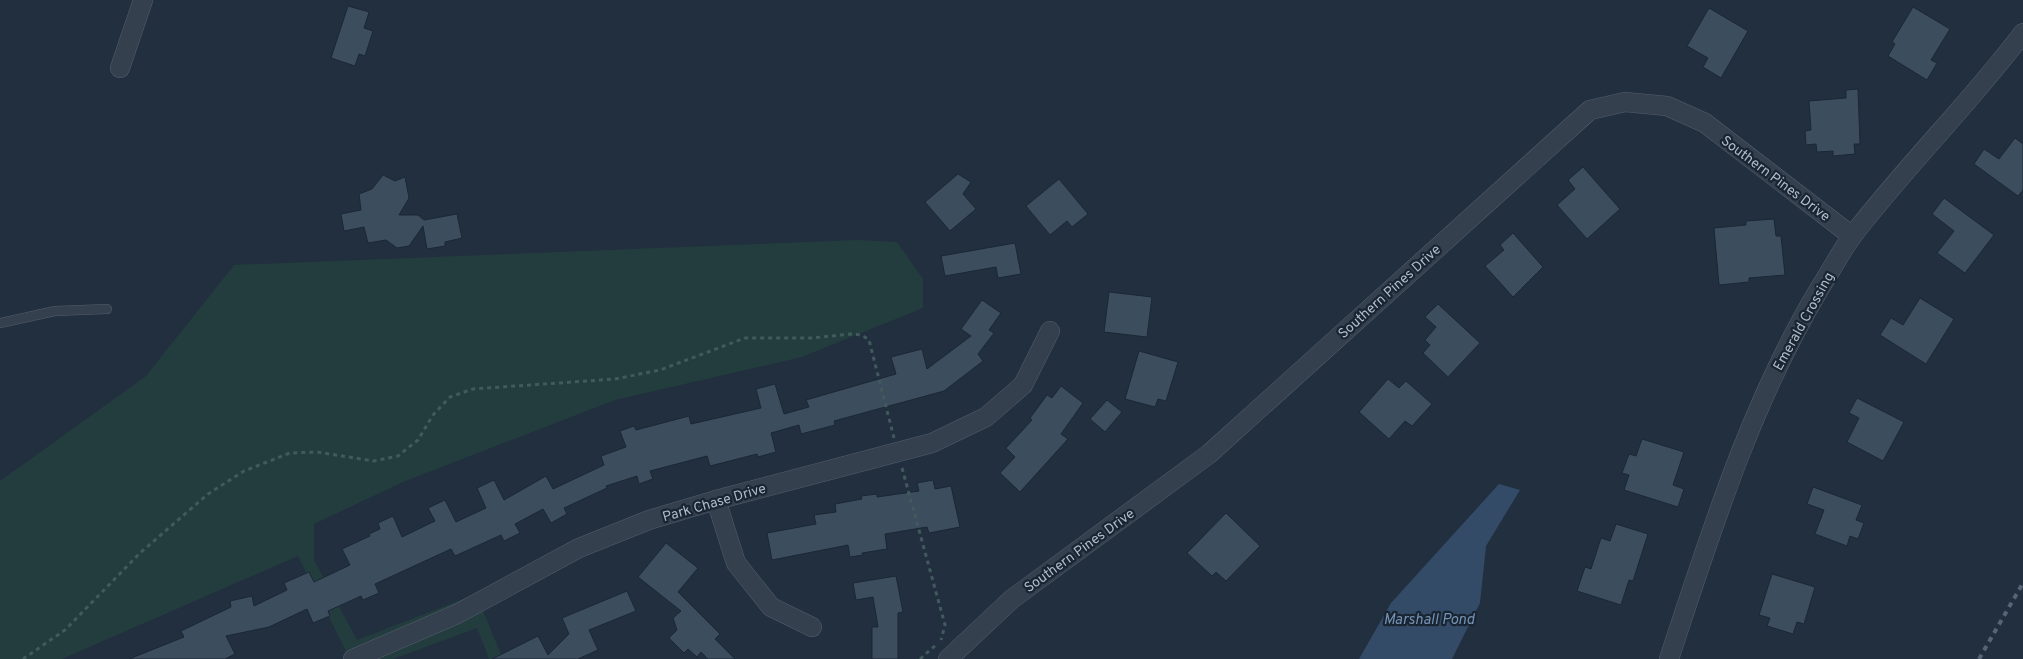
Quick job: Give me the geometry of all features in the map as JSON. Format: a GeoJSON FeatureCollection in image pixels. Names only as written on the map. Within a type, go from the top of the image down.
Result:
{"type":"FeatureCollection","features":[{"type":"Feature","properties":{"kind":"street"},"geometry":{"type":"LineString","coordinates":[[120,68],[143,0]]}},
{"type":"Feature","properties":{"kind":"street","name":"Emerald Crossing"},"geometry":{"type":"LineString","coordinates":[[1669,659],[1719,510],[1777,367],[1811,304],[1852,236],[2023,33]]}},
{"type":"Feature","properties":{"kind":"street","name":"Southern Pines Drive"},"geometry":{"type":"LineString","coordinates":[[948,659],[1012,599],[1209,454],[1590,110],[1625,102],[1667,106],[1705,123],[1852,236]]}},
{"type":"Feature","properties":{"kind":"street","name":"Park Chase Drive"},"geometry":{"type":"LineString","coordinates":[[353,659],[457,614],[579,548],[649,520],[716,500],[932,443],[986,417],[1022,386],[1050,331]]}},
{"type":"Feature","properties":{"kind":"street"},"geometry":{"type":"LineString","coordinates":[[716,500],[736,563],[771,607],[812,627]]}},
{"type":"Feature","properties":{"kind":"lane"},"geometry":{"type":"LineString","coordinates":[[0,323],[55,311],[107,309]]}},
{"type":"Feature","properties":{"kind":"path"},"geometry":{"type":"LineString","coordinates":[[23,659],[65,630],[140,553],[173,527],[208,494],[244,471],[290,453],[324,453],[374,461],[398,456],[418,440],[433,414],[450,397],[473,389],[616,379],[660,370],[745,338],[812,338],[850,334],[862,336],[869,340],[945,625],[942,639],[920,659]]}},
{"type":"Feature","properties":{"kind":"green space"},"geometry":{"type":"Polygon","coordinates":[[[858,240],[897,242],[923,279],[923,308],[802,357],[615,400],[403,482],[314,524],[314,560],[357,640],[476,594],[503,659],[489,659],[477,628],[393,659],[350,659],[298,556],[62,659],[0,659],[0,481],[146,376],[234,265],[858,240]]]}},
{"type":"Feature","properties":{"kind":"water","name":"Marshall Pond"},"geometry":{"type":"Polygon","coordinates":[[[1499,484],[1520,490],[1486,546],[1480,603],[1452,659],[1359,659],[1391,603],[1499,484]]]}},
{"type":"Feature","properties":{"kind":"building"},"geometry":{"type":"Polygon","coordinates":[[[348,6],[369,12],[364,28],[373,31],[365,56],[359,54],[355,66],[331,58],[348,6]]]}},
{"type":"Feature","properties":{"kind":"building"},"geometry":{"type":"Polygon","coordinates":[[[1913,7],[1950,29],[1931,60],[1937,63],[1927,80],[1888,56],[1895,44],[1892,42],[1913,7]]]}},
{"type":"Feature","properties":{"kind":"building"},"geometry":{"type":"Polygon","coordinates":[[[1709,8],[1748,31],[1721,78],[1703,67],[1708,58],[1687,46],[1709,8]]]}},
{"type":"Feature","properties":{"kind":"building"},"geometry":{"type":"Polygon","coordinates":[[[1858,89],[1860,144],[1854,144],[1855,154],[1833,156],[1833,151],[1817,152],[1816,144],[1806,145],[1805,131],[1811,130],[1809,101],[1846,98],[1846,90],[1858,89]]]}},
{"type":"Feature","properties":{"kind":"building"},"geometry":{"type":"Polygon","coordinates":[[[2015,138],[2023,144],[2023,190],[2018,196],[1974,164],[1984,149],[1999,159],[2015,138]]]}},
{"type":"Feature","properties":{"kind":"building"},"geometry":{"type":"Polygon","coordinates":[[[1583,167],[1620,209],[1587,239],[1557,205],[1575,189],[1568,180],[1583,167]]]}},
{"type":"Feature","properties":{"kind":"building"},"geometry":{"type":"Polygon","coordinates":[[[958,174],[971,182],[963,194],[976,209],[950,231],[925,202],[958,174]]]}},
{"type":"Feature","properties":{"kind":"building"},"geometry":{"type":"Polygon","coordinates":[[[383,175],[395,181],[405,177],[409,198],[399,215],[418,215],[424,220],[457,214],[462,238],[445,242],[445,246],[427,249],[423,226],[409,246],[397,248],[386,240],[368,243],[364,227],[344,231],[341,214],[361,210],[359,194],[372,189],[383,175]]]}},
{"type":"Feature","properties":{"kind":"building"},"geometry":{"type":"Polygon","coordinates":[[[1059,179],[1088,214],[1072,227],[1067,221],[1050,235],[1026,206],[1059,179]]]}},
{"type":"Feature","properties":{"kind":"building"},"geometry":{"type":"Polygon","coordinates":[[[1944,198],[1994,235],[1965,273],[1937,253],[1954,231],[1932,214],[1944,198]]]}},
{"type":"Feature","properties":{"kind":"building"},"geometry":{"type":"Polygon","coordinates":[[[1774,219],[1776,236],[1781,236],[1785,275],[1749,278],[1749,282],[1719,285],[1714,228],[1746,225],[1746,221],[1774,219]]]}},
{"type":"Feature","properties":{"kind":"building"},"geometry":{"type":"Polygon","coordinates":[[[1513,233],[1543,267],[1513,297],[1485,266],[1504,250],[1500,245],[1513,233]]]}},
{"type":"Feature","properties":{"kind":"building"},"geometry":{"type":"Polygon","coordinates":[[[1015,243],[1021,274],[998,278],[996,267],[945,276],[941,256],[1015,243]]]}},
{"type":"Feature","properties":{"kind":"building"},"geometry":{"type":"Polygon","coordinates":[[[1109,292],[1152,297],[1147,337],[1104,332],[1109,292]]]}},
{"type":"Feature","properties":{"kind":"building"},"geometry":{"type":"Polygon","coordinates":[[[1920,298],[1954,319],[1926,364],[1880,335],[1891,318],[1903,325],[1920,298]]]}},
{"type":"Feature","properties":{"kind":"building"},"geometry":{"type":"Polygon","coordinates":[[[982,300],[1001,313],[989,330],[994,333],[978,354],[983,361],[944,391],[834,421],[835,425],[801,434],[799,425],[771,433],[776,452],[758,457],[757,454],[710,466],[707,456],[650,471],[653,479],[639,484],[637,476],[606,486],[607,488],[564,508],[567,514],[551,523],[543,509],[515,524],[520,533],[504,541],[501,535],[455,556],[451,549],[375,584],[379,593],[363,600],[361,596],[328,611],[330,616],[313,623],[307,609],[269,627],[226,636],[235,654],[225,659],[129,659],[184,637],[181,631],[231,607],[230,601],[252,596],[254,606],[287,590],[284,583],[309,572],[314,582],[350,565],[342,549],[370,536],[369,534],[380,529],[378,523],[393,516],[402,537],[435,521],[428,508],[445,500],[456,522],[486,508],[477,488],[494,480],[504,500],[546,476],[553,489],[604,465],[601,456],[626,447],[620,431],[634,426],[636,430],[689,416],[691,424],[761,408],[756,389],[775,384],[784,414],[809,407],[806,400],[896,374],[891,357],[922,349],[927,369],[971,336],[961,329],[982,300]]]}},
{"type":"Feature","properties":{"kind":"building"},"geometry":{"type":"Polygon","coordinates":[[[1438,304],[1480,343],[1448,377],[1423,353],[1430,345],[1425,340],[1436,327],[1425,317],[1438,304]]]}},
{"type":"Feature","properties":{"kind":"building"},"geometry":{"type":"Polygon","coordinates":[[[1139,351],[1178,362],[1166,401],[1158,399],[1155,407],[1125,399],[1139,351]]]}},
{"type":"Feature","properties":{"kind":"building"},"geometry":{"type":"Polygon","coordinates":[[[1388,379],[1399,388],[1406,381],[1432,404],[1412,426],[1405,421],[1389,439],[1359,412],[1388,379]]]}},
{"type":"Feature","properties":{"kind":"building"},"geometry":{"type":"Polygon","coordinates":[[[1061,386],[1083,403],[1061,434],[1068,439],[1020,492],[1000,473],[1015,457],[1006,448],[1032,420],[1030,418],[1047,395],[1052,398],[1061,386]]]}},
{"type":"Feature","properties":{"kind":"building"},"geometry":{"type":"Polygon","coordinates":[[[1857,398],[1904,422],[1883,461],[1847,442],[1859,418],[1849,413],[1857,398]]]}},
{"type":"Feature","properties":{"kind":"building"},"geometry":{"type":"Polygon","coordinates":[[[1107,400],[1122,412],[1105,432],[1090,419],[1107,400]]]}},
{"type":"Feature","properties":{"kind":"building"},"geometry":{"type":"Polygon","coordinates":[[[1642,439],[1684,452],[1673,485],[1684,489],[1678,507],[1624,490],[1629,475],[1622,473],[1629,454],[1636,456],[1642,439]]]}},
{"type":"Feature","properties":{"kind":"building"},"geometry":{"type":"Polygon","coordinates":[[[933,480],[935,489],[951,486],[960,527],[929,533],[927,527],[885,534],[887,549],[862,553],[863,555],[850,557],[848,545],[772,560],[767,533],[816,524],[814,515],[836,512],[835,504],[862,499],[861,496],[877,494],[877,497],[919,491],[917,483],[933,480]]]}},
{"type":"Feature","properties":{"kind":"building"},"geometry":{"type":"Polygon","coordinates":[[[1813,487],[1862,505],[1856,520],[1864,523],[1858,539],[1850,536],[1847,546],[1815,534],[1824,510],[1807,504],[1813,487]]]}},
{"type":"Feature","properties":{"kind":"building"},"geometry":{"type":"Polygon","coordinates":[[[1226,513],[1260,546],[1226,581],[1216,572],[1212,576],[1187,553],[1226,513]]]}},
{"type":"Feature","properties":{"kind":"building"},"geometry":{"type":"Polygon","coordinates":[[[1616,524],[1648,534],[1633,581],[1629,580],[1621,605],[1577,591],[1585,567],[1591,569],[1601,538],[1610,541],[1616,524]]]}},
{"type":"Feature","properties":{"kind":"building"},"geometry":{"type":"Polygon","coordinates":[[[666,543],[698,568],[678,592],[720,634],[715,639],[735,659],[708,659],[701,652],[697,657],[688,649],[684,653],[669,638],[677,630],[673,618],[681,611],[638,577],[666,543]]]}},
{"type":"Feature","properties":{"kind":"building"},"geometry":{"type":"Polygon","coordinates":[[[1772,574],[1815,587],[1804,624],[1797,622],[1793,634],[1767,626],[1770,618],[1759,615],[1772,574]]]}},
{"type":"Feature","properties":{"kind":"building"},"geometry":{"type":"Polygon","coordinates":[[[896,576],[903,612],[898,613],[898,659],[872,659],[872,627],[878,627],[873,597],[856,600],[853,583],[896,576]]]}},
{"type":"Feature","properties":{"kind":"building"},"geometry":{"type":"Polygon","coordinates":[[[627,591],[636,611],[589,630],[598,650],[578,659],[492,659],[538,636],[548,655],[569,634],[562,618],[627,591]]]}},
{"type":"Feature","properties":{"kind":"railway"},"geometry":{"type":"LineString","coordinates":[[1979,659],[2023,583]]}}]}
